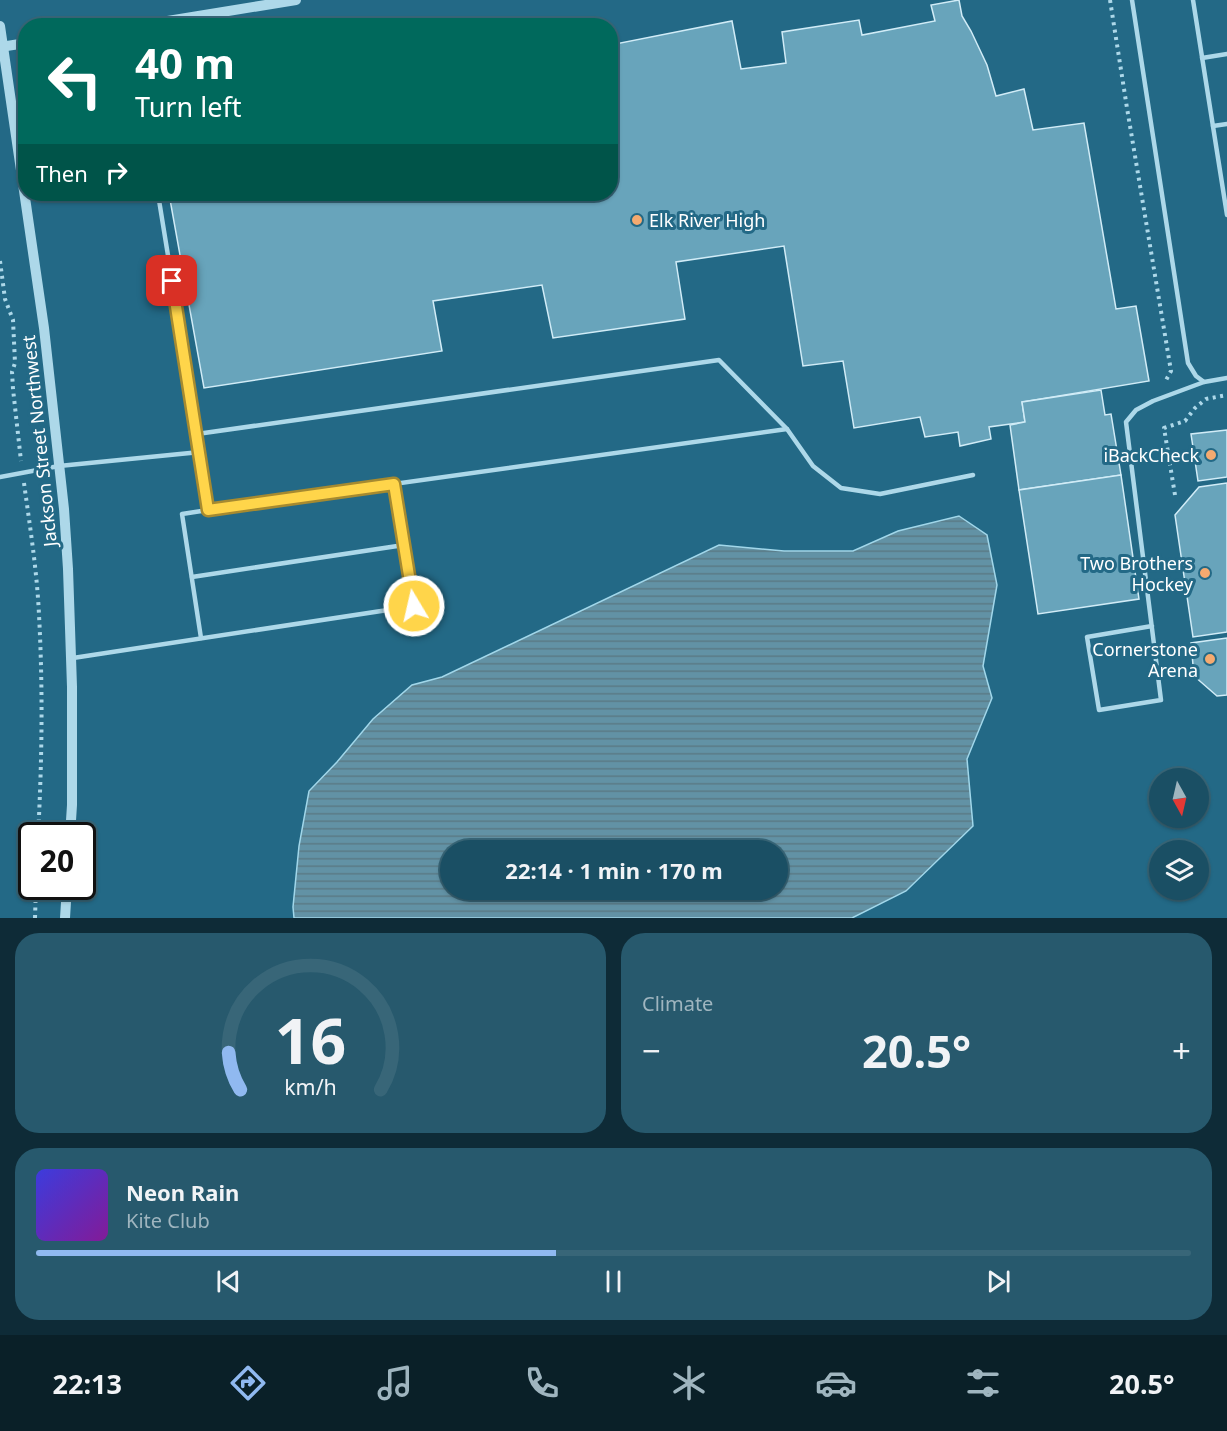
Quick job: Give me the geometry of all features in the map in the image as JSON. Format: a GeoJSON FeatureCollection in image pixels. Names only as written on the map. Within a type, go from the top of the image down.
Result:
{"type":"FeatureCollection","features":[{"type":"Feature","properties":{"kind":"street"},"geometry":{"type":"LineString","coordinates":[[186,18],[296,0]]}},
{"type":"Feature","properties":{"kind":"street","name":"Jackson Street Northwest"},"geometry":{"type":"LineString","coordinates":[[0,26],[18,154]]}},
{"type":"Feature","properties":{"kind":"street"},"geometry":{"type":"LineString","coordinates":[[2,47],[18,44]]}},
{"type":"Feature","properties":{"kind":"street","name":"Jackson Street Northwest"},"geometry":{"type":"LineString","coordinates":[[25,201],[44,328],[68,569],[71,658],[71,822]]}},
{"type":"Feature","properties":{"kind":"street"},"geometry":{"type":"LineString","coordinates":[[65,918],[66,900]]}},
{"type":"Feature","properties":{"kind":"lane"},"geometry":{"type":"LineString","coordinates":[[1132,0],[1188,363],[1196,376],[1204,382]]}},
{"type":"Feature","properties":{"kind":"lane"},"geometry":{"type":"LineString","coordinates":[[1193,0],[1225,185],[1227,215]]}},
{"type":"Feature","properties":{"kind":"lane"},"geometry":{"type":"LineString","coordinates":[[1202,58],[1227,54]]}},
{"type":"Feature","properties":{"kind":"lane"},"geometry":{"type":"LineString","coordinates":[[1213,126],[1227,124]]}},
{"type":"Feature","properties":{"kind":"lane"},"geometry":{"type":"LineString","coordinates":[[159,201],[208,510]]}},
{"type":"Feature","properties":{"kind":"lane"},"geometry":{"type":"LineString","coordinates":[[196,434],[719,360],[787,429],[813,466],[841,488],[880,494],[973,475]]}},
{"type":"Feature","properties":{"kind":"lane"},"geometry":{"type":"LineString","coordinates":[[1152,626],[1087,637],[1099,710],[1161,700],[1152,626],[1126,422],[1136,410],[1153,400],[1204,382],[1227,378]]}},
{"type":"Feature","properties":{"kind":"lane"},"geometry":{"type":"LineString","coordinates":[[201,638],[182,514],[787,429]]}},
{"type":"Feature","properties":{"kind":"lane"},"geometry":{"type":"LineString","coordinates":[[0,477],[59,466],[200,452]]}},
{"type":"Feature","properties":{"kind":"lane"},"geometry":{"type":"LineString","coordinates":[[71,658],[414,606],[394,484]]}},
{"type":"Feature","properties":{"kind":"lane"},"geometry":{"type":"LineString","coordinates":[[192,577],[404,545]]}},
{"type":"Feature","properties":{"kind":"path"},"geometry":{"type":"LineString","coordinates":[[1110,0],[1171,371],[1164,382]]}},
{"type":"Feature","properties":{"kind":"path"},"geometry":{"type":"LineString","coordinates":[[0,261],[5,299],[13,320],[15,363],[12,372],[13,389],[32,536],[39,623],[42,686],[38,822]]}},
{"type":"Feature","properties":{"kind":"path"},"geometry":{"type":"LineString","coordinates":[[1174,495],[1164,428],[1185,421],[1206,399],[1227,395]]}},
{"type":"Feature","properties":{"kind":"path"},"geometry":{"type":"LineString","coordinates":[[35,918],[36,900]]}},
{"type":"Feature","properties":{"kind":"water"},"geometry":{"type":"Polygon","coordinates":[[[959,516],[987,535],[997,585],[983,666],[992,698],[967,759],[973,826],[906,891],[852,918],[294,918],[299,846],[309,791],[373,719],[412,685],[442,677],[719,545],[784,551],[853,551],[898,531],[959,516]]]}},
{"type":"Feature","properties":{"kind":"building","name":"Elk River High"},"geometry":{"type":"Polygon","coordinates":[[[959,0],[962,16],[987,65],[996,96],[1024,89],[1033,130],[1084,123],[1116,309],[1136,306],[1149,381],[1022,402],[1025,422],[989,427],[991,439],[960,446],[958,432],[925,437],[920,417],[854,428],[843,361],[803,366],[784,246],[676,262],[685,319],[553,338],[542,285],[433,301],[442,351],[204,388],[170,201],[618,201],[618,43],[732,21],[741,69],[786,63],[782,32],[859,20],[862,35],[935,21],[931,5],[959,0]]]}},
{"type":"Feature","properties":{"kind":"building"},"geometry":{"type":"Polygon","coordinates":[[[1101,390],[1105,415],[1111,414],[1121,475],[1019,490],[1010,425],[1025,422],[1022,402],[1101,390]]]}},
{"type":"Feature","properties":{"kind":"building","name":"iBackCheck"},"geometry":{"type":"Polygon","coordinates":[[[1227,430],[1227,477],[1198,481],[1191,434],[1227,430]]]}},
{"type":"Feature","properties":{"kind":"building"},"geometry":{"type":"Polygon","coordinates":[[[1121,475],[1139,599],[1038,614],[1019,490],[1121,475]]]}},
{"type":"Feature","properties":{"kind":"building","name":"Two Brothers Hockey"},"geometry":{"type":"Polygon","coordinates":[[[1227,483],[1227,632],[1193,637],[1175,515],[1199,487],[1227,483]]]}},
{"type":"Feature","properties":{"kind":"building","name":"Cornerstone Arena"},"geometry":{"type":"Polygon","coordinates":[[[1227,638],[1227,695],[1217,696],[1194,676],[1191,643],[1227,638]]]}},
{"type":"Feature","properties":{"kind":"place","name":"Elk River High"},"geometry":{"type":"Point","coordinates":[637,220]}},
{"type":"Feature","properties":{"kind":"place","name":"iBackCheck"},"geometry":{"type":"Point","coordinates":[1211,455]}},
{"type":"Feature","properties":{"kind":"place","name":"Two Brothers Hockey"},"geometry":{"type":"Point","coordinates":[1205,573]}},
{"type":"Feature","properties":{"kind":"place","name":"Cornerstone Arena"},"geometry":{"type":"Point","coordinates":[1210,659]}},
{"type":"Feature","properties":{"kind":"route"},"geometry":{"type":"LineString","coordinates":[[172,281],[208,510],[394,484],[414,606]]}}]}
